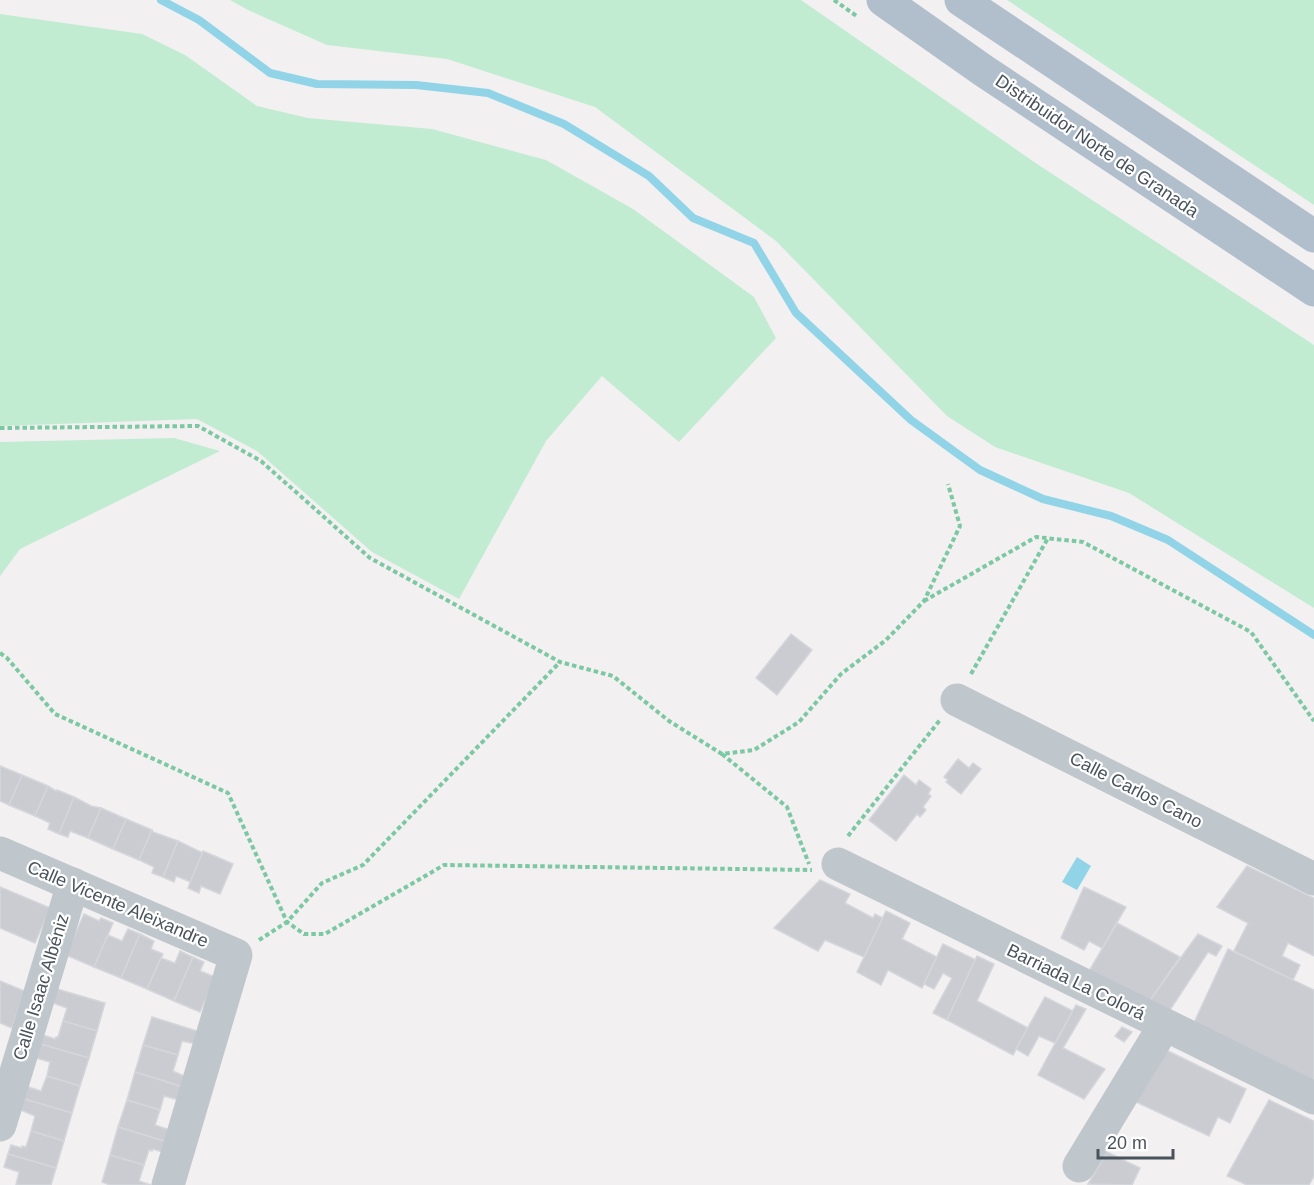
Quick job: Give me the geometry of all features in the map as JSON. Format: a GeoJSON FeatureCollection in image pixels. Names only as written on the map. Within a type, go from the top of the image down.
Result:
{"type":"FeatureCollection","features":[{"type":"Feature","properties":{"kind":"main road","name":"Distribuidor Norte de Granada"},"geometry":{"type":"LineString","coordinates":[[883,0],[984,71],[1314,290]]}},
{"type":"Feature","properties":{"kind":"main road"},"geometry":{"type":"LineString","coordinates":[[961,0],[1314,236]]}},
{"type":"Feature","properties":{"kind":"street","name":"Calle Carlos Cano"},"geometry":{"type":"LineString","coordinates":[[957,700],[1314,879]]}},
{"type":"Feature","properties":{"kind":"street","name":"Calle Vicente Aleixandre"},"geometry":{"type":"LineString","coordinates":[[0,853],[236,955]]}},
{"type":"Feature","properties":{"kind":"street","name":"Barriada La Colorá"},"geometry":{"type":"LineString","coordinates":[[825,867],[1314,1098]]}},
{"type":"Feature","properties":{"kind":"street","name":"Calle Isaac Albéniz"},"geometry":{"type":"LineString","coordinates":[[0,1125],[10,1053],[73,884]]}},
{"type":"Feature","properties":{"kind":"street"},"geometry":{"type":"LineString","coordinates":[[168,1185],[236,955]]}},
{"type":"Feature","properties":{"kind":"street"},"geometry":{"type":"LineString","coordinates":[[1079,1166],[1164,1026]]}},
{"type":"Feature","properties":{"kind":"path"},"geometry":{"type":"LineString","coordinates":[[0,428],[198,426],[261,461],[370,558],[560,662],[613,675],[669,721],[722,754],[787,807],[825,867]]}},
{"type":"Feature","properties":{"kind":"path"},"geometry":{"type":"LineString","coordinates":[[924,601],[960,526],[948,484]]}},
{"type":"Feature","properties":{"kind":"path"},"geometry":{"type":"LineString","coordinates":[[722,754],[754,750],[799,722],[841,674],[886,640],[924,601],[1036,537],[1083,542],[1251,632],[1314,722]]}},
{"type":"Feature","properties":{"kind":"path"},"geometry":{"type":"LineString","coordinates":[[0,653],[7,658],[55,714],[228,793],[287,922],[304,934],[325,934],[444,865],[825,867]]}},
{"type":"Feature","properties":{"kind":"path"},"geometry":{"type":"LineString","coordinates":[[236,955],[287,922],[322,883],[363,865],[560,662]]}},
{"type":"Feature","properties":{"kind":"green space"},"geometry":{"type":"Polygon","coordinates":[[[230,0],[801,0],[1037,164],[1314,345],[1314,608],[1129,493],[995,447],[947,416],[776,241],[595,107],[447,59],[327,45],[230,0]]]}},
{"type":"Feature","properties":{"kind":"green space"},"geometry":{"type":"Polygon","coordinates":[[[1007,0],[1314,0],[1314,205],[1007,0]]]}},
{"type":"Feature","properties":{"kind":"green space"},"geometry":{"type":"Polygon","coordinates":[[[0,14],[142,34],[185,55],[257,106],[308,118],[432,129],[546,160],[633,209],[754,297],[776,338],[679,442],[602,376],[546,441],[459,599],[372,552],[257,451],[197,419],[0,426],[0,14]]]}},
{"type":"Feature","properties":{"kind":"green space"},"geometry":{"type":"Polygon","coordinates":[[[174,438],[220,451],[20,549],[0,576],[0,442],[174,438]]]}},
{"type":"Feature","properties":{"kind":"water"},"geometry":{"type":"Polygon","coordinates":[[[1077,857],[1091,866],[1077,890],[1062,882],[1077,857]]]}},
{"type":"Feature","properties":{"kind":"building"},"geometry":{"type":"Polygon","coordinates":[[[791,634],[812,650],[777,695],[756,678],[791,634]]]}},
{"type":"Feature","properties":{"kind":"building"},"geometry":{"type":"Polygon","coordinates":[[[958,759],[969,768],[973,763],[981,769],[961,794],[946,782],[948,780],[944,777],[958,759]]]}},
{"type":"Feature","properties":{"kind":"building"},"geometry":{"type":"Polygon","coordinates":[[[0,766],[22,775],[9,805],[0,801],[0,766]]]}},
{"type":"Feature","properties":{"kind":"building"},"geometry":{"type":"Polygon","coordinates":[[[22,775],[48,786],[35,816],[9,805],[22,775]]]}},
{"type":"Feature","properties":{"kind":"building"},"geometry":{"type":"Polygon","coordinates":[[[904,775],[916,785],[919,780],[931,789],[928,794],[931,796],[923,807],[926,810],[920,817],[917,814],[896,841],[869,820],[904,775]]]}},
{"type":"Feature","properties":{"kind":"building"},"geometry":{"type":"Polygon","coordinates":[[[48,786],[74,797],[59,834],[48,829],[50,823],[35,816],[48,786]]]}},
{"type":"Feature","properties":{"kind":"building"},"geometry":{"type":"Polygon","coordinates":[[[74,797],[91,806],[101,808],[88,838],[70,831],[68,837],[59,834],[74,797]]]}},
{"type":"Feature","properties":{"kind":"building"},"geometry":{"type":"Polygon","coordinates":[[[101,808],[126,819],[113,849],[88,838],[101,808]]]}},
{"type":"Feature","properties":{"kind":"building"},"geometry":{"type":"Polygon","coordinates":[[[126,819],[152,830],[139,860],[113,849],[126,819]]]}},
{"type":"Feature","properties":{"kind":"building"},"geometry":{"type":"Polygon","coordinates":[[[152,830],[178,841],[163,877],[152,873],[154,867],[139,860],[152,830]]]}},
{"type":"Feature","properties":{"kind":"building"},"geometry":{"type":"Polygon","coordinates":[[[178,841],[203,853],[191,882],[176,876],[174,882],[163,877],[178,841]]]}},
{"type":"Feature","properties":{"kind":"building"},"geometry":{"type":"Polygon","coordinates":[[[203,851],[233,864],[220,894],[201,886],[199,893],[188,888],[203,851]]]}},
{"type":"Feature","properties":{"kind":"building"},"geometry":{"type":"Polygon","coordinates":[[[1247,866],[1314,898],[1314,956],[1288,943],[1282,956],[1300,965],[1293,980],[1234,951],[1248,923],[1217,907],[1247,866]]]}},
{"type":"Feature","properties":{"kind":"building"},"geometry":{"type":"Polygon","coordinates":[[[820,880],[850,894],[845,903],[873,918],[875,914],[883,918],[864,957],[825,940],[818,951],[774,928],[820,880]]]}},
{"type":"Feature","properties":{"kind":"building"},"geometry":{"type":"Polygon","coordinates":[[[0,887],[50,908],[35,943],[0,928],[0,887]]]}},
{"type":"Feature","properties":{"kind":"building"},"geometry":{"type":"Polygon","coordinates":[[[1084,887],[1126,907],[1102,948],[1089,941],[1084,950],[1061,938],[1084,887]]]}},
{"type":"Feature","properties":{"kind":"building"},"geometry":{"type":"Polygon","coordinates":[[[886,911],[910,923],[902,939],[937,957],[922,988],[888,970],[881,985],[857,972],[886,911]]]}},
{"type":"Feature","properties":{"kind":"building"},"geometry":{"type":"Polygon","coordinates":[[[84,914],[99,921],[101,918],[113,923],[94,967],[66,955],[84,914]]]}},
{"type":"Feature","properties":{"kind":"building"},"geometry":{"type":"Polygon","coordinates":[[[1117,923],[1180,957],[1148,1003],[1088,973],[1117,923]]]}},
{"type":"Feature","properties":{"kind":"building"},"geometry":{"type":"Polygon","coordinates":[[[128,929],[140,934],[121,978],[94,967],[108,935],[122,941],[128,929]]]}},
{"type":"Feature","properties":{"kind":"building"},"geometry":{"type":"Polygon","coordinates":[[[140,934],[154,941],[151,949],[163,954],[147,989],[121,978],[140,934]]]}},
{"type":"Feature","properties":{"kind":"building"},"geometry":{"type":"Polygon","coordinates":[[[1198,934],[1222,946],[1216,956],[1208,952],[1168,1013],[1148,1003],[1198,934]]]}},
{"type":"Feature","properties":{"kind":"building"},"geometry":{"type":"Polygon","coordinates":[[[943,944],[976,960],[947,1020],[933,1013],[952,978],[943,973],[934,989],[924,984],[943,944]]]}},
{"type":"Feature","properties":{"kind":"building"},"geometry":{"type":"Polygon","coordinates":[[[1228,949],[1314,990],[1314,1083],[1193,1025],[1228,949]]]}},
{"type":"Feature","properties":{"kind":"building"},"geometry":{"type":"Polygon","coordinates":[[[180,951],[193,957],[174,1001],[147,989],[161,958],[175,963],[180,951]]]}},
{"type":"Feature","properties":{"kind":"building"},"geometry":{"type":"Polygon","coordinates":[[[977,956],[994,964],[977,1001],[1028,1028],[1013,1055],[947,1020],[977,956]]]}},
{"type":"Feature","properties":{"kind":"building"},"geometry":{"type":"Polygon","coordinates":[[[193,957],[204,962],[200,971],[215,977],[200,1012],[174,1001],[193,957]]]}},
{"type":"Feature","properties":{"kind":"building"},"geometry":{"type":"Polygon","coordinates":[[[0,981],[24,991],[12,1028],[0,1023],[0,981]]]}},
{"type":"Feature","properties":{"kind":"building"},"geometry":{"type":"Polygon","coordinates":[[[57,989],[105,1003],[97,1031],[63,1021],[67,1008],[53,1003],[57,989]]]}},
{"type":"Feature","properties":{"kind":"building"},"geometry":{"type":"Polygon","coordinates":[[[1045,997],[1073,1011],[1055,1043],[1039,1036],[1028,1056],[1016,1049],[1045,997]]]}},
{"type":"Feature","properties":{"kind":"building"},"geometry":{"type":"Polygon","coordinates":[[[1076,1005],[1086,1009],[1063,1048],[1105,1069],[1084,1099],[1038,1075],[1076,1005]]]}},
{"type":"Feature","properties":{"kind":"building"},"geometry":{"type":"Polygon","coordinates":[[[152,1017],[200,1032],[196,1044],[182,1041],[178,1055],[143,1045],[152,1017]]]}},
{"type":"Feature","properties":{"kind":"building"},"geometry":{"type":"Polygon","coordinates":[[[63,1021],[97,1031],[89,1058],[40,1044],[43,1035],[55,1039],[58,1037],[63,1021]]]}},
{"type":"Feature","properties":{"kind":"building"},"geometry":{"type":"Polygon","coordinates":[[[1122,1027],[1132,1032],[1124,1042],[1115,1036],[1122,1027]]]}},
{"type":"Feature","properties":{"kind":"building"},"geometry":{"type":"Polygon","coordinates":[[[40,1044],[89,1058],[80,1086],[47,1076],[50,1062],[36,1058],[40,1044]]]}},
{"type":"Feature","properties":{"kind":"building"},"geometry":{"type":"Polygon","coordinates":[[[143,1045],[178,1055],[173,1071],[186,1077],[183,1087],[135,1072],[143,1045]]]}},
{"type":"Feature","properties":{"kind":"building"},"geometry":{"type":"Polygon","coordinates":[[[1166,1050],[1246,1089],[1230,1123],[1218,1117],[1209,1136],[1136,1102],[1166,1050]]]}},
{"type":"Feature","properties":{"kind":"building"},"geometry":{"type":"Polygon","coordinates":[[[135,1072],[183,1087],[179,1100],[164,1096],[160,1110],[127,1100],[135,1072]]]}},
{"type":"Feature","properties":{"kind":"building"},"geometry":{"type":"Polygon","coordinates":[[[47,1076],[80,1086],[72,1113],[24,1099],[28,1087],[41,1091],[47,1076]]]}},
{"type":"Feature","properties":{"kind":"building"},"geometry":{"type":"Polygon","coordinates":[[[24,1099],[72,1113],[64,1141],[31,1131],[35,1116],[21,1110],[24,1099]]]}},
{"type":"Feature","properties":{"kind":"building"},"geometry":{"type":"Polygon","coordinates":[[[127,1100],[160,1110],[155,1125],[170,1130],[167,1142],[118,1127],[127,1100]]]}},
{"type":"Feature","properties":{"kind":"building"},"geometry":{"type":"Polygon","coordinates":[[[1269,1100],[1314,1121],[1314,1176],[1309,1185],[1247,1185],[1227,1176],[1269,1100]]]}},
{"type":"Feature","properties":{"kind":"building"},"geometry":{"type":"Polygon","coordinates":[[[118,1127],[167,1142],[163,1152],[149,1150],[144,1165],[110,1155],[118,1127]]]}},
{"type":"Feature","properties":{"kind":"building"},"geometry":{"type":"Polygon","coordinates":[[[31,1131],[64,1141],[56,1168],[8,1154],[11,1145],[26,1147],[31,1131]]]}},
{"type":"Feature","properties":{"kind":"building"},"geometry":{"type":"Polygon","coordinates":[[[1107,1152],[1140,1168],[1132,1185],[1088,1184],[1107,1152]]]}},
{"type":"Feature","properties":{"kind":"building"},"geometry":{"type":"Polygon","coordinates":[[[8,1154],[56,1168],[51,1185],[16,1185],[19,1172],[4,1167],[8,1154]]]}},
{"type":"Feature","properties":{"kind":"building"},"geometry":{"type":"Polygon","coordinates":[[[110,1155],[144,1165],[139,1181],[151,1185],[110,1185],[102,1182],[110,1155]]]}},
{"type":"Feature","properties":{"kind":"waterway"},"geometry":{"type":"LineString","coordinates":[[161,0],[199,20],[270,73],[317,84],[416,85],[488,93],[564,124],[649,176],[693,218],[754,243],[796,313],[911,420],[980,470],[1043,499],[1111,516],[1168,540],[1314,635]]}}]}
